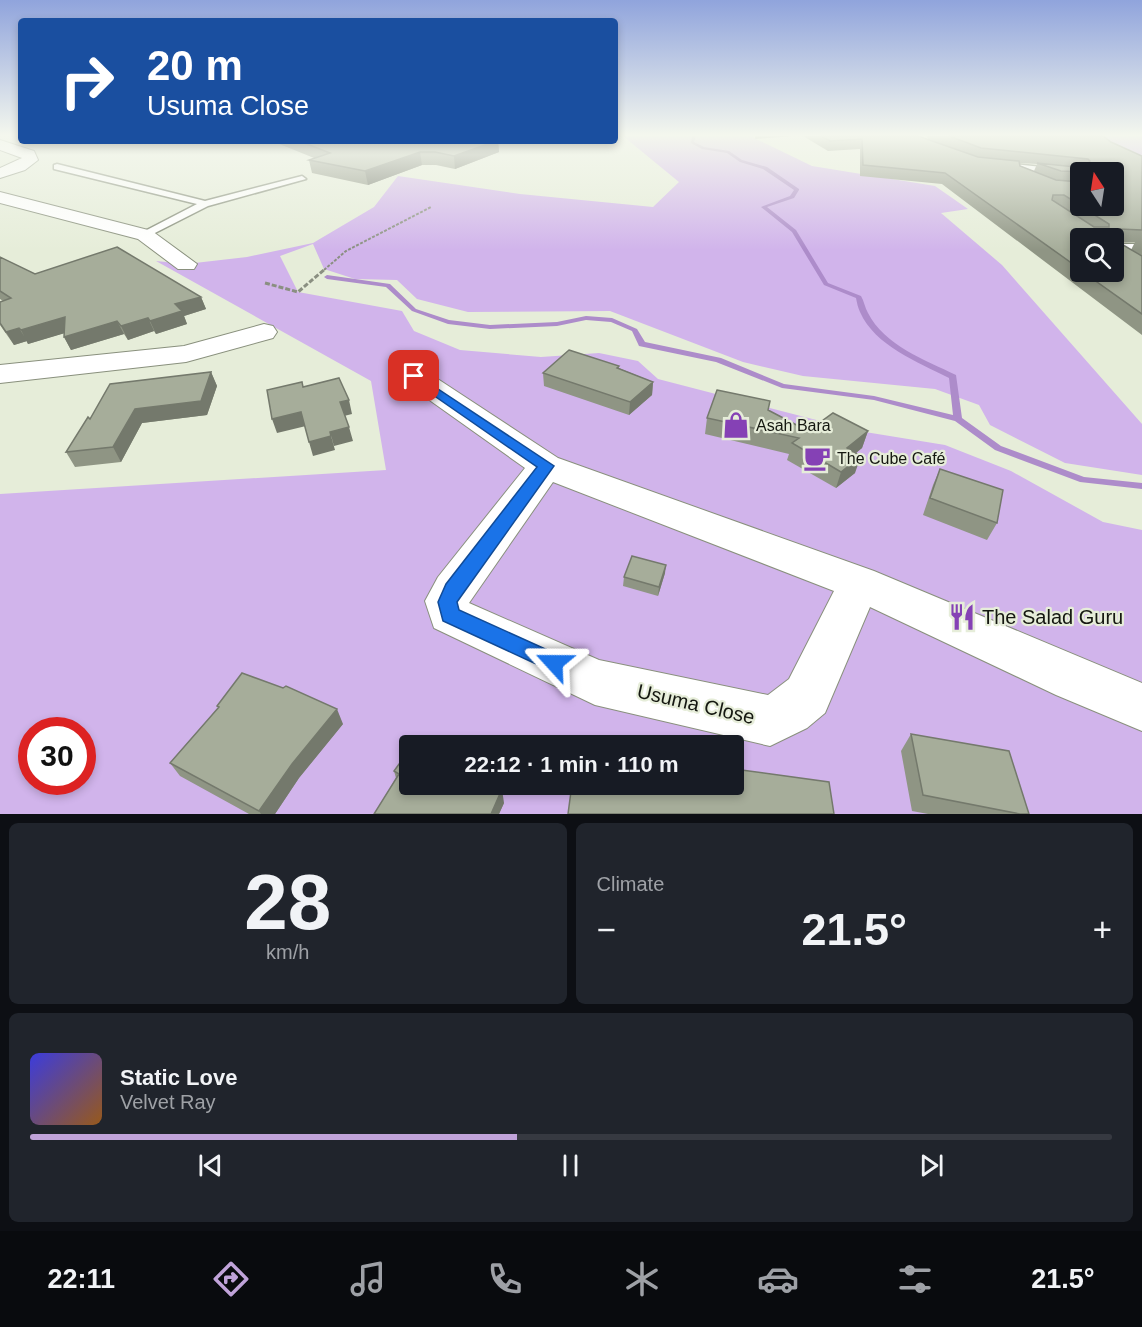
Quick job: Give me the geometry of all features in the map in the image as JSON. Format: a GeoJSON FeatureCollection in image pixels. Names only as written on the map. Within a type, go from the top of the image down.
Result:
{"type":"FeatureCollection","features":[{"type":"Feature","properties":{"kind":"street"},"geometry":{"type":"LineString","coordinates":[[0,197],[145,235],[186,264]]}},
{"type":"Feature","properties":{"kind":"street"},"geometry":{"type":"LineString","coordinates":[[0,374],[186,354],[264,332]]}},
{"type":"Feature","properties":{"kind":"street"},"geometry":{"type":"LineString","coordinates":[[414,376],[546,466],[859,583],[1073,679],[1142,707]]}},
{"type":"Feature","properties":{"kind":"street","name":"Usuma Close"},"geometry":{"type":"LineString","coordinates":[[546,466],[453,589],[447,602],[450,615],[595,682],[770,721],[789,711],[807,696],[859,583]]}},
{"type":"Feature","properties":{"kind":"lane"},"geometry":{"type":"LineString","coordinates":[[82,174],[118,184],[184,196],[205,204]]}},
{"type":"Feature","properties":{"kind":"lane"},"geometry":{"type":"LineString","coordinates":[[1022,174],[1035,179]]}},
{"type":"Feature","properties":{"kind":"lane"},"geometry":{"type":"LineString","coordinates":[[145,235],[205,204],[302,179]]}},
{"type":"Feature","properties":{"kind":"lane"},"geometry":{"type":"LineString","coordinates":[[1124,248],[1142,248]]}},
{"type":"Feature","properties":{"kind":"lane"},"geometry":{"type":"LineString","coordinates":[[1124,256],[1132,262]]}},
{"type":"Feature","properties":{"kind":"path"},"geometry":{"type":"LineString","coordinates":[[265,283],[298,292],[346,251],[431,207]]}},
{"type":"Feature","properties":{"kind":"shaded area"},"geometry":{"type":"Polygon","coordinates":[[[669,174],[861,174],[935,186],[968,209],[941,213],[1002,265],[1142,424],[1142,475],[1065,463],[990,425],[979,405],[935,389],[803,376],[743,362],[610,311],[468,312],[417,299],[397,280],[355,279],[324,269],[313,244],[280,256],[298,292],[402,311],[414,331],[460,350],[541,357],[599,353],[638,361],[658,379],[859,431],[945,445],[1011,471],[1103,522],[1142,530],[1142,814],[0,814],[0,494],[386,470],[371,381],[156,261],[186,264],[247,257],[313,243],[374,207],[398,176],[520,194],[653,207],[679,182],[669,174]]]}},
{"type":"Feature","properties":{"kind":"building"},"geometry":{"type":"Polygon","coordinates":[[[946,174],[1041,174],[1056,180],[1070,181],[1070,199],[1064,195],[1053,195],[1052,200],[1070,212],[1070,216],[1077,216],[1094,227],[1109,227],[1109,224],[1096,216],[1124,216],[1124,174],[1142,174],[1142,230],[1070,228],[1070,262],[946,174]]]}},
{"type":"Feature","properties":{"kind":"building"},"geometry":{"type":"Polygon","coordinates":[[[1124,246],[1142,256],[1142,314],[1097,282],[1124,282],[1124,246]]]}},
{"type":"Feature","properties":{"kind":"building"},"geometry":{"type":"Polygon","coordinates":[[[117,247],[201,297],[175,304],[182,311],[150,321],[148,318],[121,326],[117,321],[64,337],[65,317],[6,332],[0,323],[0,302],[11,298],[0,291],[0,257],[35,274],[117,247]]]}},
{"type":"Feature","properties":{"kind":"building"},"geometry":{"type":"Polygon","coordinates":[[[569,350],[619,366],[617,368],[653,382],[630,402],[543,373],[569,350]]]}},
{"type":"Feature","properties":{"kind":"building"},"geometry":{"type":"Polygon","coordinates":[[[211,372],[201,401],[135,409],[113,447],[66,452],[88,417],[90,419],[110,384],[211,372]]]}},
{"type":"Feature","properties":{"kind":"building"},"geometry":{"type":"Polygon","coordinates":[[[339,378],[349,400],[340,402],[349,427],[330,432],[331,436],[309,442],[301,412],[272,419],[267,390],[302,382],[303,387],[339,378]]]}},
{"type":"Feature","properties":{"kind":"building"},"geometry":{"type":"Polygon","coordinates":[[[717,390],[770,401],[768,410],[808,431],[833,413],[868,431],[847,448],[861,456],[841,472],[792,443],[799,438],[707,418],[717,390]]]}},
{"type":"Feature","properties":{"kind":"building"},"geometry":{"type":"Polygon","coordinates":[[[940,469],[1003,490],[997,523],[930,498],[940,469]]]}},
{"type":"Feature","properties":{"kind":"building"},"geometry":{"type":"Polygon","coordinates":[[[632,556],[666,565],[659,587],[624,577],[632,556]]]}},
{"type":"Feature","properties":{"kind":"building"},"geometry":{"type":"Polygon","coordinates":[[[242,673],[283,688],[286,686],[337,709],[292,764],[259,811],[170,763],[219,707],[217,706],[242,673]]]}},
{"type":"Feature","properties":{"kind":"building"},"geometry":{"type":"Polygon","coordinates":[[[911,734],[1009,751],[1029,814],[923,795],[911,734]]]}},
{"type":"Feature","properties":{"kind":"building"},"geometry":{"type":"Polygon","coordinates":[[[399,764],[399,774],[394,771],[399,764]]]}},
{"type":"Feature","properties":{"kind":"building"},"geometry":{"type":"Polygon","coordinates":[[[744,770],[829,782],[834,814],[568,814],[571,795],[744,795],[744,770]]]}},
{"type":"Feature","properties":{"kind":"building"},"geometry":{"type":"Polygon","coordinates":[[[399,774],[399,795],[499,795],[491,814],[374,814],[399,774]]]}},
{"type":"Feature","properties":{"kind":"waterway"},"geometry":{"type":"LineString","coordinates":[[774,174],[797,190],[792,197],[763,207],[794,231],[826,284],[859,297],[864,312],[883,336],[910,355],[953,377],[958,419]]}},
{"type":"Feature","properties":{"kind":"waterway"},"geometry":{"type":"LineString","coordinates":[[327,277],[388,285],[414,310],[448,322],[490,327],[557,324],[586,318],[612,320],[635,330],[642,344],[718,360],[782,386],[874,398],[958,419]]}},
{"type":"Feature","properties":{"kind":"waterway"},"geometry":{"type":"LineString","coordinates":[[958,419],[998,448],[1083,480],[1142,486]]}},
{"type":"Feature","properties":{"kind":"place","name":"Asah Bara"},"geometry":{"type":"Point","coordinates":[736,425]}},
{"type":"Feature","properties":{"kind":"place","name":"The Cube Café"},"geometry":{"type":"Point","coordinates":[817,458]}},
{"type":"Feature","properties":{"kind":"place","name":"The Salad Guru"},"geometry":{"type":"Point","coordinates":[962,617]}},
{"type":"Feature","properties":{"kind":"route"},"geometry":{"type":"LineString","coordinates":[[414,376],[546,466],[532,488],[453,589],[447,602],[450,615],[554,663]]}}]}
